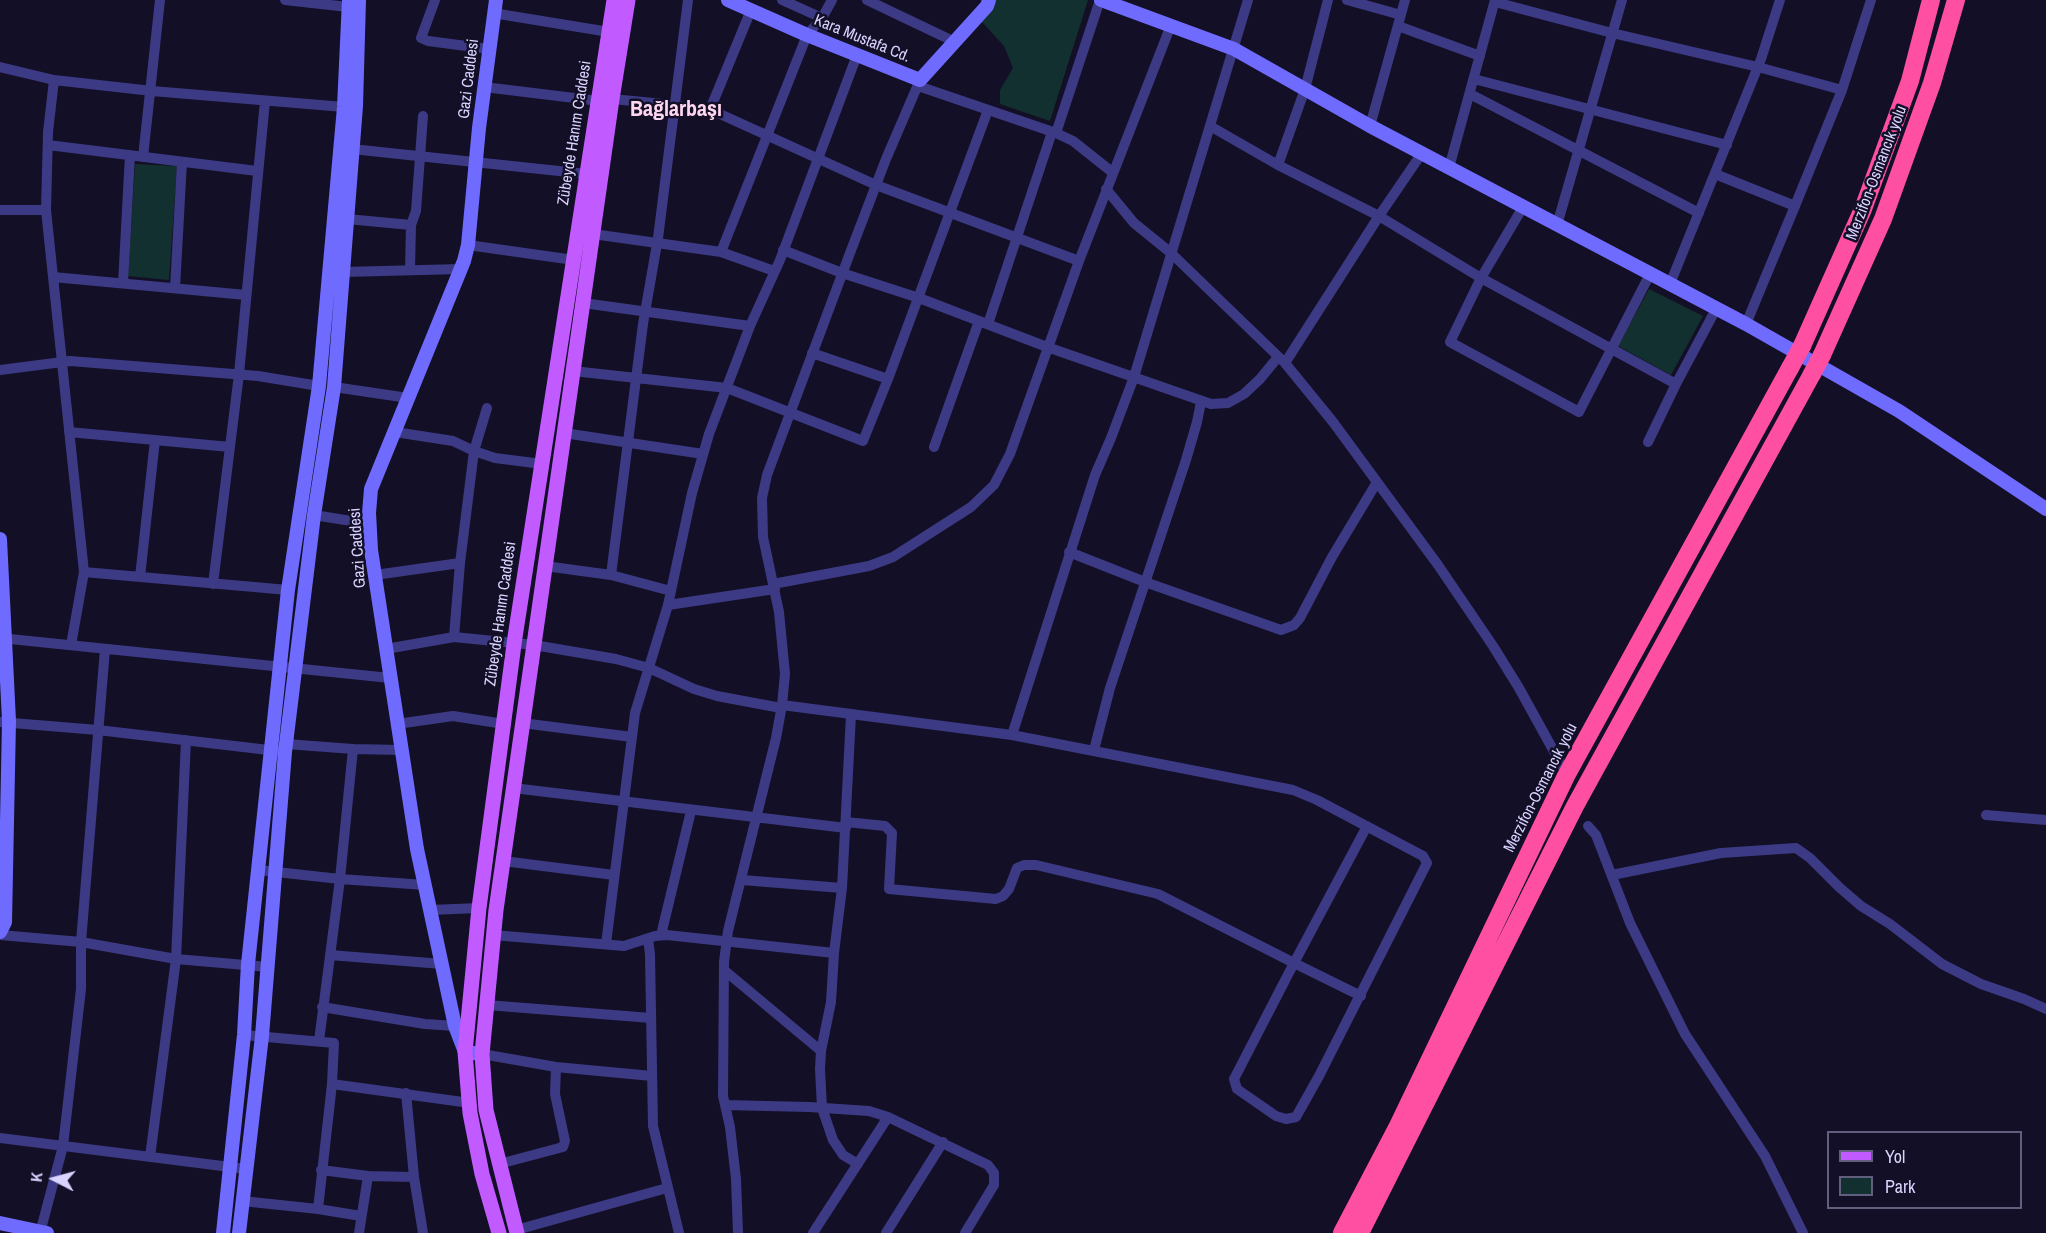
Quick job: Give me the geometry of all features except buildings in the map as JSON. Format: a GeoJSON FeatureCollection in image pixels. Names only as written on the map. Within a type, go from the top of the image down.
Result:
{"type":"FeatureCollection","features":[{"type":"Feature","properties":{"kind":"highway","name":"Merzifon-Osmancık yolu"},"geometry":{"type":"LineString","coordinates":[[1342,1233],[1398,1126],[1566,776],[1802,346],[1863,209],[1910,81],[1931,0]]}},
{"type":"Feature","properties":{"kind":"highway","name":"Merzifon-Osmancık yolu"},"geometry":{"type":"LineString","coordinates":[[1360,1233],[1575,807],[1822,355],[1883,219],[1932,83],[1956,0]]}},
{"type":"Feature","properties":{"kind":"main road","name":"Zübeyde Hanım Caddesi"},"geometry":{"type":"LineString","coordinates":[[499,1233],[482,1174],[470,1103],[465,1052],[479,908],[514,645],[587,174],[605,100],[609,32],[614,0]]}},
{"type":"Feature","properties":{"kind":"main road"},"geometry":{"type":"LineString","coordinates":[[517,1232],[486,1110],[482,1054],[503,861],[592,234],[605,100],[628,0]]}},
{"type":"Feature","properties":{"kind":"street"},"geometry":{"type":"LineString","coordinates":[[143,157],[152,91],[160,0]]}},
{"type":"Feature","properties":{"kind":"street"},"geometry":{"type":"LineString","coordinates":[[285,0],[352,2]]}},
{"type":"Feature","properties":{"kind":"street"},"geometry":{"type":"LineString","coordinates":[[435,0],[421,38],[428,41],[489,49]]}},
{"type":"Feature","properties":{"kind":"street"},"geometry":{"type":"LineString","coordinates":[[611,574],[643,324],[658,242],[688,0]]}},
{"type":"Feature","properties":{"kind":"street","name":"Kara Mustafa Cd."},"geometry":{"type":"LineString","coordinates":[[729,0],[919,83],[987,6],[989,0]]}},
{"type":"Feature","properties":{"kind":"street"},"geometry":{"type":"LineString","coordinates":[[782,0],[822,18]]}},
{"type":"Feature","properties":{"kind":"street"},"geometry":{"type":"LineString","coordinates":[[721,252],[807,35],[822,18],[832,0]]}},
{"type":"Feature","properties":{"kind":"street"},"geometry":{"type":"LineString","coordinates":[[867,0],[955,42]]}},
{"type":"Feature","properties":{"kind":"street"},"geometry":{"type":"LineString","coordinates":[[934,447],[1016,237],[1100,0],[1119,3],[1234,50],[1370,126],[1746,324],[1899,411],[2046,509]]}},
{"type":"Feature","properties":{"kind":"street"},"geometry":{"type":"LineString","coordinates":[[1012,735],[1095,475],[1134,377],[1248,0]]}},
{"type":"Feature","properties":{"kind":"street"},"geometry":{"type":"LineString","coordinates":[[1278,165],[1305,89],[1328,0]]}},
{"type":"Feature","properties":{"kind":"street"},"geometry":{"type":"LineString","coordinates":[[1347,0],[1480,56]]}},
{"type":"Feature","properties":{"kind":"street"},"geometry":{"type":"LineString","coordinates":[[1370,126],[1405,0]]}},
{"type":"Feature","properties":{"kind":"street"},"geometry":{"type":"LineString","coordinates":[[1557,225],[1622,0]]}},
{"type":"Feature","properties":{"kind":"street"},"geometry":{"type":"LineString","coordinates":[[1670,284],[1758,67],[1780,0]]}},
{"type":"Feature","properties":{"kind":"street"},"geometry":{"type":"LineString","coordinates":[[1746,324],[1842,90],[1871,0]]}},
{"type":"Feature","properties":{"kind":"street"},"geometry":{"type":"LineString","coordinates":[[1449,168],[1495,1],[1612,33],[1758,67],[1842,90]]}},
{"type":"Feature","properties":{"kind":"street"},"geometry":{"type":"LineString","coordinates":[[223,1233],[279,668],[288,590],[319,386],[352,2]]}},
{"type":"Feature","properties":{"kind":"street"},"geometry":{"type":"LineString","coordinates":[[239,1233],[262,1036],[285,748],[294,667],[334,387],[356,106],[352,2]]}},
{"type":"Feature","properties":{"kind":"street"},"geometry":{"type":"LineString","coordinates":[[495,7],[609,32]]}},
{"type":"Feature","properties":{"kind":"street","name":"Gazi Caddesi"},"geometry":{"type":"LineString","coordinates":[[465,1052],[455,1026],[424,885],[401,750],[375,575],[370,524],[371,489],[461,269],[468,245],[484,87],[495,7]]}},
{"type":"Feature","properties":{"kind":"street"},"geometry":{"type":"LineString","coordinates":[[709,112],[751,10]]}},
{"type":"Feature","properties":{"kind":"street"},"geometry":{"type":"LineString","coordinates":[[668,605],[774,586],[881,562],[904,551],[979,501],[994,484],[1006,465],[1112,172],[1171,25]]}},
{"type":"Feature","properties":{"kind":"street"},"geometry":{"type":"LineString","coordinates":[[606,944],[635,713],[668,605],[692,493],[703,454],[750,326],[783,250],[857,55]]}},
{"type":"Feature","properties":{"kind":"street"},"geometry":{"type":"LineString","coordinates":[[0,67],[54,80],[152,91],[344,107]]}},
{"type":"Feature","properties":{"kind":"street"},"geometry":{"type":"LineString","coordinates":[[1474,79],[1727,145]]}},
{"type":"Feature","properties":{"kind":"street"},"geometry":{"type":"LineString","coordinates":[[54,80],[48,145],[46,210],[84,572],[71,645]]}},
{"type":"Feature","properties":{"kind":"street"},"geometry":{"type":"LineString","coordinates":[[738,1233],[736,1179],[722,1081],[726,942],[782,706],[785,674],[779,612],[763,537],[762,498],[767,475],[876,185],[919,83],[1073,141],[1112,172]]}},
{"type":"Feature","properties":{"kind":"street"},"geometry":{"type":"LineString","coordinates":[[484,87],[674,105],[720,114],[876,185],[1079,261]]}},
{"type":"Feature","properties":{"kind":"street"},"geometry":{"type":"LineString","coordinates":[[1470,94],[1699,213]]}},
{"type":"Feature","properties":{"kind":"street"},"geometry":{"type":"LineString","coordinates":[[213,584],[239,374],[265,101]]}},
{"type":"Feature","properties":{"kind":"street"},"geometry":{"type":"LineString","coordinates":[[573,371],[727,388],[862,441],[919,298],[988,110]]}},
{"type":"Feature","properties":{"kind":"street"},"geometry":{"type":"LineString","coordinates":[[410,270],[411,225],[416,211],[423,116]]}},
{"type":"Feature","properties":{"kind":"street"},"geometry":{"type":"LineString","coordinates":[[1210,126],[1278,165],[1379,216],[1481,278],[1676,384]]}},
{"type":"Feature","properties":{"kind":"street"},"geometry":{"type":"LineString","coordinates":[[48,145],[257,171]]}},
{"type":"Feature","properties":{"kind":"street"},"geometry":{"type":"LineString","coordinates":[[352,149],[587,174]]}},
{"type":"Feature","properties":{"kind":"street"},"geometry":{"type":"LineString","coordinates":[[783,250],[1201,402],[1220,404],[1235,400],[1282,360],[1422,153]]}},
{"type":"Feature","properties":{"kind":"street"},"geometry":{"type":"LineString","coordinates":[[123,284],[130,155]]}},
{"type":"Feature","properties":{"kind":"street"},"geometry":{"type":"LineString","coordinates":[[175,288],[182,162]]}},
{"type":"Feature","properties":{"kind":"street"},"geometry":{"type":"LineString","coordinates":[[1715,174],[1795,206]]}},
{"type":"Feature","properties":{"kind":"street"},"geometry":{"type":"LineString","coordinates":[[1106,189],[1134,223],[1171,253],[1282,360],[1333,422],[1438,565],[1493,646],[1563,766]]}},
{"type":"Feature","properties":{"kind":"street"},"geometry":{"type":"LineString","coordinates":[[1523,207],[1481,278],[1450,342],[1579,412],[1650,274]]}},
{"type":"Feature","properties":{"kind":"street"},"geometry":{"type":"LineString","coordinates":[[0,210],[46,210]]}},
{"type":"Feature","properties":{"kind":"street"},"geometry":{"type":"LineString","coordinates":[[347,219],[411,225]]}},
{"type":"Feature","properties":{"kind":"street"},"geometry":{"type":"LineString","coordinates":[[592,234],[721,252],[774,271]]}},
{"type":"Feature","properties":{"kind":"street"},"geometry":{"type":"LineString","coordinates":[[468,245],[574,260]]}},
{"type":"Feature","properties":{"kind":"street"},"geometry":{"type":"LineString","coordinates":[[343,272],[461,269]]}},
{"type":"Feature","properties":{"kind":"street"},"geometry":{"type":"LineString","coordinates":[[53,277],[246,295]]}},
{"type":"Feature","properties":{"kind":"street"},"geometry":{"type":"LineString","coordinates":[[583,303],[750,326]]}},
{"type":"Feature","properties":{"kind":"street"},"geometry":{"type":"LineString","coordinates":[[1648,442],[1716,309]]}},
{"type":"Feature","properties":{"kind":"street"},"geometry":{"type":"LineString","coordinates":[[812,353],[888,379]]}},
{"type":"Feature","properties":{"kind":"street"},"geometry":{"type":"LineString","coordinates":[[0,370],[69,361],[239,374],[319,386]]}},
{"type":"Feature","properties":{"kind":"street"},"geometry":{"type":"LineString","coordinates":[[334,387],[408,398]]}},
{"type":"Feature","properties":{"kind":"street"},"geometry":{"type":"LineString","coordinates":[[1094,750],[1110,688],[1186,460],[1201,402]]}},
{"type":"Feature","properties":{"kind":"street"},"geometry":{"type":"LineString","coordinates":[[454,637],[460,563],[474,452],[487,408]]}},
{"type":"Feature","properties":{"kind":"street"},"geometry":{"type":"LineString","coordinates":[[69,432],[230,447]]}},
{"type":"Feature","properties":{"kind":"street"},"geometry":{"type":"LineString","coordinates":[[395,432],[453,441],[474,452],[495,458],[542,464]]}},
{"type":"Feature","properties":{"kind":"street"},"geometry":{"type":"LineString","coordinates":[[564,433],[703,454]]}},
{"type":"Feature","properties":{"kind":"street"},"geometry":{"type":"LineString","coordinates":[[140,577],[155,440]]}},
{"type":"Feature","properties":{"kind":"street"},"geometry":{"type":"LineString","coordinates":[[1069,552],[1145,582],[1281,630],[1288,628],[1300,618],[1332,557],[1377,482]]}},
{"type":"Feature","properties":{"kind":"street"},"geometry":{"type":"LineString","coordinates":[[314,516],[370,524]]}},
{"type":"Feature","properties":{"kind":"street"},"geometry":{"type":"LineString","coordinates":[[0,538],[5,922],[0,934],[81,942],[176,959],[268,967]]}},
{"type":"Feature","properties":{"kind":"street"},"geometry":{"type":"LineString","coordinates":[[375,575],[460,563]]}},
{"type":"Feature","properties":{"kind":"street"},"geometry":{"type":"LineString","coordinates":[[545,566],[611,574],[671,591]]}},
{"type":"Feature","properties":{"kind":"street"},"geometry":{"type":"LineString","coordinates":[[84,572],[288,590]]}},
{"type":"Feature","properties":{"kind":"street"},"geometry":{"type":"LineString","coordinates":[[386,649],[454,637],[514,645],[534,645],[616,660],[649,669],[684,685],[717,696],[1012,735],[1293,790],[1367,826],[1424,856],[1427,863],[1296,1117],[1286,1119],[1276,1116],[1238,1089],[1234,1079],[1367,826]]}},
{"type":"Feature","properties":{"kind":"street"},"geometry":{"type":"LineString","coordinates":[[3,638],[390,678]]}},
{"type":"Feature","properties":{"kind":"street"},"geometry":{"type":"LineString","coordinates":[[0,1223],[42,1232],[63,1146],[81,989],[81,942],[105,649]]}},
{"type":"Feature","properties":{"kind":"street"},"geometry":{"type":"LineString","coordinates":[[851,715],[842,888],[831,1002],[821,1051],[822,1108],[837,1148],[858,1164]]}},
{"type":"Feature","properties":{"kind":"street"},"geometry":{"type":"LineString","coordinates":[[397,724],[453,716],[504,724]]}},
{"type":"Feature","properties":{"kind":"street"},"geometry":{"type":"LineString","coordinates":[[4,721],[270,750],[285,748],[401,750]]}},
{"type":"Feature","properties":{"kind":"street"},"geometry":{"type":"LineString","coordinates":[[522,723],[632,737]]}},
{"type":"Feature","properties":{"kind":"street"},"geometry":{"type":"LineString","coordinates":[[150,1157],[176,959],[186,740]]}},
{"type":"Feature","properties":{"kind":"street"},"geometry":{"type":"LineString","coordinates":[[319,1041],[340,879],[353,749]]}},
{"type":"Feature","properties":{"kind":"street"},"geometry":{"type":"LineString","coordinates":[[513,788],[756,819],[885,826],[892,833],[889,889],[996,899],[1009,890],[1017,868],[1024,865],[1036,865],[1158,894],[1360,996]]}},
{"type":"Feature","properties":{"kind":"street"},"geometry":{"type":"LineString","coordinates":[[661,935],[691,811]]}},
{"type":"Feature","properties":{"kind":"street"},"geometry":{"type":"LineString","coordinates":[[1986,814],[2046,820]]}},
{"type":"Feature","properties":{"kind":"street"},"geometry":{"type":"LineString","coordinates":[[1588,826],[1596,835],[1641,947],[1684,1034],[1766,1156],[1803,1233]]}},
{"type":"Feature","properties":{"kind":"street"},"geometry":{"type":"LineString","coordinates":[[1612,875],[1721,853],[1796,849],[1810,858],[1861,906],[1890,924],[1942,964],[1981,984],[2046,1009]]}},
{"type":"Feature","properties":{"kind":"street"},"geometry":{"type":"LineString","coordinates":[[503,861],[614,875]]}},
{"type":"Feature","properties":{"kind":"street"},"geometry":{"type":"LineString","coordinates":[[258,870],[424,885]]}},
{"type":"Feature","properties":{"kind":"street"},"geometry":{"type":"LineString","coordinates":[[742,880],[842,888]]}},
{"type":"Feature","properties":{"kind":"street"},"geometry":{"type":"LineString","coordinates":[[430,910],[479,908]]}},
{"type":"Feature","properties":{"kind":"street"},"geometry":{"type":"LineString","coordinates":[[494,935],[624,946],[661,935],[834,953]]}},
{"type":"Feature","properties":{"kind":"street"},"geometry":{"type":"LineString","coordinates":[[648,939],[653,1126],[679,1233]]}},
{"type":"Feature","properties":{"kind":"street"},"geometry":{"type":"LineString","coordinates":[[330,955],[442,964]]}},
{"type":"Feature","properties":{"kind":"street"},"geometry":{"type":"LineString","coordinates":[[724,970],[821,1051]]}},
{"type":"Feature","properties":{"kind":"street"},"geometry":{"type":"LineString","coordinates":[[487,1005],[651,1018]]}},
{"type":"Feature","properties":{"kind":"street"},"geometry":{"type":"LineString","coordinates":[[322,1007],[425,1024],[455,1026]]}},
{"type":"Feature","properties":{"kind":"street"},"geometry":{"type":"LineString","coordinates":[[244,1035],[334,1042],[332,1084],[318,1209]]}},
{"type":"Feature","properties":{"kind":"street"},"geometry":{"type":"LineString","coordinates":[[465,1052],[556,1067],[652,1076]]}},
{"type":"Feature","properties":{"kind":"street"},"geometry":{"type":"LineString","coordinates":[[499,1164],[563,1147],[565,1141],[555,1094],[556,1067]]}},
{"type":"Feature","properties":{"kind":"street"},"geometry":{"type":"LineString","coordinates":[[332,1084],[470,1103]]}},
{"type":"Feature","properties":{"kind":"street"},"geometry":{"type":"LineString","coordinates":[[406,1093],[414,1177],[423,1233]]}},
{"type":"Feature","properties":{"kind":"street"},"geometry":{"type":"LineString","coordinates":[[725,1105],[868,1111],[888,1117],[988,1165],[994,1173],[994,1185],[965,1233]]}},
{"type":"Feature","properties":{"kind":"street"},"geometry":{"type":"LineString","coordinates":[[813,1233],[888,1117]]}},
{"type":"Feature","properties":{"kind":"street"},"geometry":{"type":"LineString","coordinates":[[0,1138],[246,1169]]}},
{"type":"Feature","properties":{"kind":"street"},"geometry":{"type":"LineString","coordinates":[[886,1233],[943,1142]]}},
{"type":"Feature","properties":{"kind":"street"},"geometry":{"type":"LineString","coordinates":[[321,1170],[368,1176],[414,1177]]}},
{"type":"Feature","properties":{"kind":"street"},"geometry":{"type":"LineString","coordinates":[[359,1233],[368,1176]]}},
{"type":"Feature","properties":{"kind":"street"},"geometry":{"type":"LineString","coordinates":[[517,1232],[667,1188]]}},
{"type":"Feature","properties":{"kind":"street"},"geometry":{"type":"LineString","coordinates":[[242,1201],[361,1216]]}},
{"type":"Feature","properties":{"kind":"green space"},"geometry":{"type":"Polygon","coordinates":[[[992,0],[1088,0],[1050,121],[1000,104],[1000,90],[1013,68],[1004,46],[981,21],[992,0]]]}},
{"type":"Feature","properties":{"kind":"green space"},"geometry":{"type":"Polygon","coordinates":[[[135,164],[177,166],[169,280],[128,276],[135,164]]]}},
{"type":"Feature","properties":{"kind":"green space"},"geometry":{"type":"Polygon","coordinates":[[[1649,289],[1703,316],[1671,375],[1618,346],[1649,289]]]}},
{"type":"Feature","properties":{"kind":"district","name":"Bağlarbaşı"},"geometry":{"type":"Point","coordinates":[676,110]}}]}
